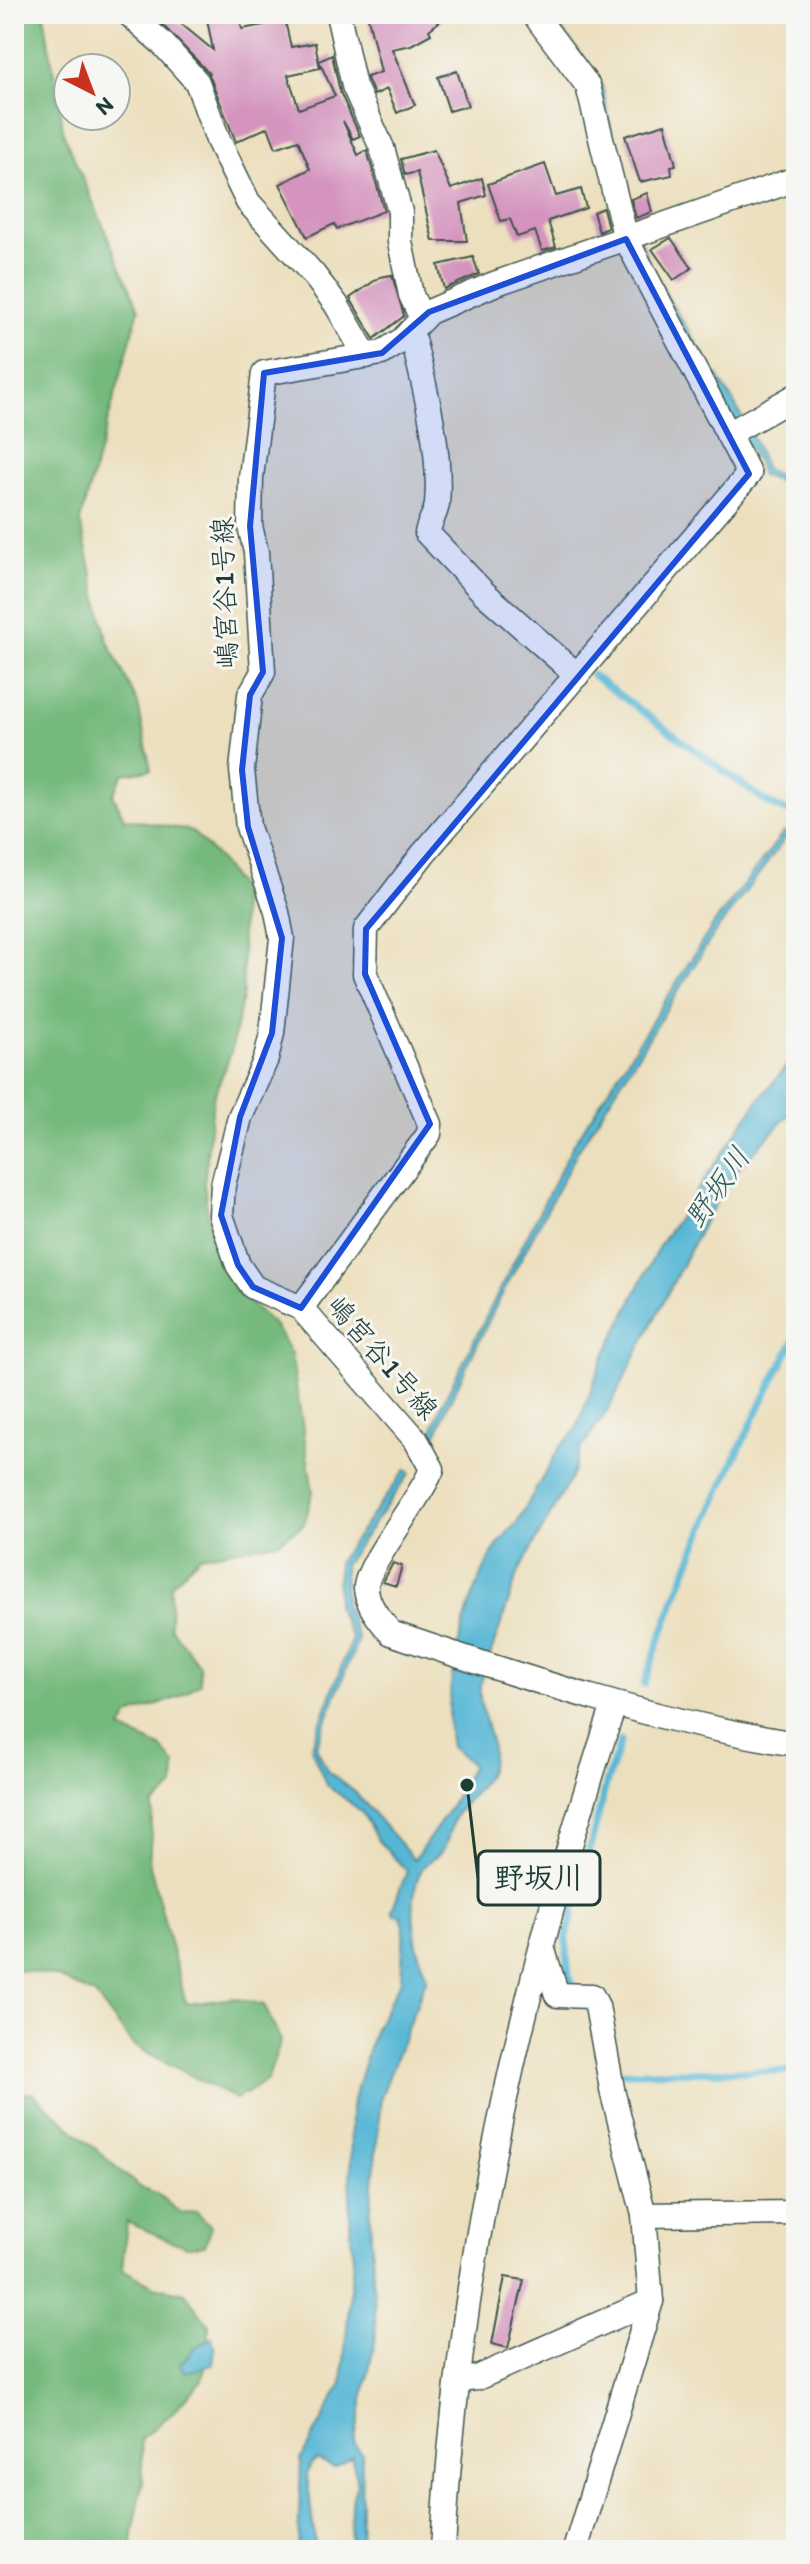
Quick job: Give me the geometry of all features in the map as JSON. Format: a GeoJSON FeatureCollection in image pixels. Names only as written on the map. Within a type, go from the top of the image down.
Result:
{"type":"FeatureCollection","features":[{"type":"Feature","properties":{"kind":"street"},"geometry":{"type":"LineString","coordinates":[[129,14],[162,43],[197,82],[218,140],[248,202],[336,304],[366,356]]}},
{"type":"Feature","properties":{"kind":"street"},"geometry":{"type":"LineString","coordinates":[[338,14],[354,86],[382,148],[400,212],[403,261],[429,405],[435,460],[437,506],[430,516],[427,533],[484,593],[577,675]]}},
{"type":"Feature","properties":{"kind":"street"},"geometry":{"type":"LineString","coordinates":[[301,1308],[429,1134],[430,1124],[365,974],[366,929],[383,903],[749,474],[626,239],[588,86],[534,14]]}},
{"type":"Feature","properties":{"kind":"street","name":"嶋宮谷1号線"},"geometry":{"type":"LineString","coordinates":[[614,1705],[391,1633],[373,1611],[365,1587],[374,1561],[418,1500],[432,1469],[416,1440],[301,1308],[253,1287],[238,1265],[221,1215],[223,1185],[240,1117],[266,1059],[272,1033],[282,938],[277,912],[248,827],[243,784],[250,695],[263,672],[256,552],[250,526],[251,477],[264,373],[382,353],[429,312],[494,284],[561,258],[626,239],[796,179]]}},
{"type":"Feature","properties":{"kind":"street"},"geometry":{"type":"LineString","coordinates":[[728,434],[796,396]]}},
{"type":"Feature","properties":{"kind":"street"},"geometry":{"type":"LineString","coordinates":[[443,2550],[448,2452],[477,2248],[521,2023],[586,1788],[614,1705],[735,1734],[796,1744]]}},
{"type":"Feature","properties":{"kind":"street"},"geometry":{"type":"LineString","coordinates":[[542,1947],[557,1995],[592,1996],[597,2006],[613,2094],[644,2215],[651,2301],[575,2550]]}},
{"type":"Feature","properties":{"kind":"street"},"geometry":{"type":"LineString","coordinates":[[644,2215],[796,2213]]}},
{"type":"Feature","properties":{"kind":"street"},"geometry":{"type":"LineString","coordinates":[[458,2380],[477,2378],[651,2301]]}},
{"type":"Feature","properties":{"kind":"highlighted area"},"geometry":{"type":"Polygon","coordinates":[[[626,239],[749,474],[366,929],[365,974],[430,1124],[301,1308],[253,1287],[238,1265],[221,1215],[240,1117],[272,1033],[282,938],[248,827],[242,770],[250,695],[263,672],[250,526],[264,373],[382,353],[429,312],[626,239]]]}},
{"type":"Feature","properties":{"kind":"green space"},"geometry":{"type":"Polygon","coordinates":[[[14,14],[44,14],[52,62],[52,132],[64,132],[139,309],[80,521],[107,639],[138,704],[151,770],[123,774],[113,795],[124,818],[192,831],[218,858],[241,890],[243,993],[231,1052],[213,1099],[204,1185],[211,1237],[233,1288],[275,1326],[291,1354],[313,1492],[304,1524],[277,1542],[200,1556],[171,1585],[170,1627],[199,1665],[200,1683],[179,1697],[129,1715],[121,1729],[161,1747],[175,1765],[174,1787],[153,1806],[149,1862],[186,2004],[235,1998],[264,2005],[281,2041],[267,2080],[236,2099],[133,2045],[95,1995],[56,1976],[14,1969],[14,14]]]}},
{"type":"Feature","properties":{"kind":"green space"},"geometry":{"type":"Polygon","coordinates":[[[14,2092],[33,2094],[139,2187],[156,2193],[181,2214],[196,2211],[211,2226],[205,2245],[186,2247],[127,2222],[122,2269],[154,2286],[185,2293],[209,2325],[209,2353],[202,2380],[170,2415],[141,2439],[143,2481],[132,2540],[134,2550],[14,2550],[14,2092]]]}},
{"type":"Feature","properties":{"kind":"water"},"geometry":{"type":"Polygon","coordinates":[[[542,14],[549,14],[593,69],[602,86],[632,216],[660,284],[726,389],[766,470],[796,482],[796,488],[761,475],[757,462],[640,255],[597,89],[542,14]]]}},
{"type":"Feature","properties":{"kind":"water"},"geometry":{"type":"Polygon","coordinates":[[[784,832],[788,835],[714,934],[577,1152],[494,1310],[447,1407],[432,1448],[428,1442],[442,1404],[572,1147],[713,925],[784,832]]]}},
{"type":"Feature","properties":{"kind":"water"},"geometry":{"type":"Polygon","coordinates":[[[796,1054],[796,1107],[738,1169],[706,1218],[608,1410],[581,1449],[572,1476],[519,1571],[480,1685],[481,1705],[491,1744],[491,1763],[483,1782],[454,1818],[442,1851],[424,1866],[417,1880],[414,1924],[427,1977],[381,2097],[370,2216],[376,2336],[354,2444],[362,2454],[360,2550],[350,2550],[351,2502],[357,2484],[352,2457],[334,2468],[318,2460],[311,2464],[307,2475],[316,2550],[298,2550],[301,2459],[342,2383],[353,2259],[350,2220],[351,2107],[374,2031],[401,1980],[404,1927],[401,1916],[394,1915],[392,1910],[407,1871],[378,1841],[362,1812],[326,1784],[311,1748],[352,1638],[337,1607],[338,1562],[406,1469],[410,1473],[344,1565],[345,1606],[358,1639],[316,1747],[328,1771],[356,1793],[414,1860],[446,1814],[472,1765],[451,1747],[450,1694],[462,1629],[485,1567],[500,1542],[516,1524],[560,1447],[576,1430],[601,1363],[659,1246],[758,1101],[796,1054]]]}},
{"type":"Feature","properties":{"kind":"water"},"geometry":{"type":"Polygon","coordinates":[[[212,2338],[215,2349],[213,2365],[185,2372],[180,2364],[197,2346],[212,2338]]]}},
{"type":"Feature","properties":{"kind":"building"},"geometry":{"type":"Polygon","coordinates":[[[152,14],[169,14],[213,50],[206,14],[239,14],[242,29],[285,21],[291,47],[315,43],[320,68],[288,75],[299,109],[335,96],[319,61],[332,55],[340,92],[360,136],[353,139],[343,121],[358,155],[367,150],[384,211],[337,229],[334,224],[307,237],[280,184],[310,169],[298,140],[276,148],[268,127],[236,142],[208,72],[152,14]]]}},
{"type":"Feature","properties":{"kind":"building"},"geometry":{"type":"Polygon","coordinates":[[[367,14],[449,14],[429,30],[431,34],[411,45],[392,49],[415,105],[397,113],[387,89],[374,95],[368,81],[367,77],[381,72],[367,14]]]}},
{"type":"Feature","properties":{"kind":"building"},"geometry":{"type":"Polygon","coordinates":[[[457,71],[468,106],[449,111],[438,77],[457,71]]]}},
{"type":"Feature","properties":{"kind":"building"},"geometry":{"type":"Polygon","coordinates":[[[665,124],[676,165],[671,166],[672,175],[640,182],[625,136],[665,124]]]}},
{"type":"Feature","properties":{"kind":"building"},"geometry":{"type":"Polygon","coordinates":[[[434,150],[451,189],[482,178],[486,195],[461,203],[467,241],[433,241],[417,172],[405,175],[401,159],[434,150]]]}},
{"type":"Feature","properties":{"kind":"building"},"geometry":{"type":"Polygon","coordinates":[[[545,164],[556,196],[581,189],[586,208],[548,221],[556,247],[542,251],[535,231],[517,237],[510,219],[501,221],[488,184],[545,164]]]}},
{"type":"Feature","properties":{"kind":"building"},"geometry":{"type":"Polygon","coordinates":[[[647,193],[652,212],[636,218],[631,199],[647,193]]]}},
{"type":"Feature","properties":{"kind":"building"},"geometry":{"type":"Polygon","coordinates":[[[603,208],[608,228],[599,232],[593,212],[603,208]]]}},
{"type":"Feature","properties":{"kind":"building"},"geometry":{"type":"Polygon","coordinates":[[[671,238],[692,268],[674,280],[652,249],[671,238]]]}},
{"type":"Feature","properties":{"kind":"building"},"geometry":{"type":"Polygon","coordinates":[[[473,257],[479,274],[444,289],[438,265],[473,257]]]}},
{"type":"Feature","properties":{"kind":"building"},"geometry":{"type":"Polygon","coordinates":[[[392,275],[404,316],[374,339],[350,298],[380,277],[392,275]]]}},
{"type":"Feature","properties":{"kind":"building"},"geometry":{"type":"Polygon","coordinates":[[[393,1563],[402,1566],[396,1586],[383,1582],[393,1563]]]}},
{"type":"Feature","properties":{"kind":"building"},"geometry":{"type":"Polygon","coordinates":[[[505,2277],[524,2280],[508,2348],[492,2344],[505,2277]]]}},
{"type":"Feature","properties":{"kind":"waterway"},"geometry":{"type":"LineString","coordinates":[[592,675],[768,803],[787,811]]}},
{"type":"Feature","properties":{"kind":"waterway"},"geometry":{"type":"LineString","coordinates":[[644,1684],[712,1508],[796,1337]]}},
{"type":"Feature","properties":{"kind":"waterway"},"geometry":{"type":"LineString","coordinates":[[575,1988],[569,1977],[566,1940],[607,1781],[621,1740]]}},
{"type":"Feature","properties":{"kind":"waterway"},"geometry":{"type":"LineString","coordinates":[[616,2072],[796,2071]]}},
{"type":"Feature","properties":{"kind":"place","name":"野坂川"},"geometry":{"type":"Point","coordinates":[467,1785]}}]}
